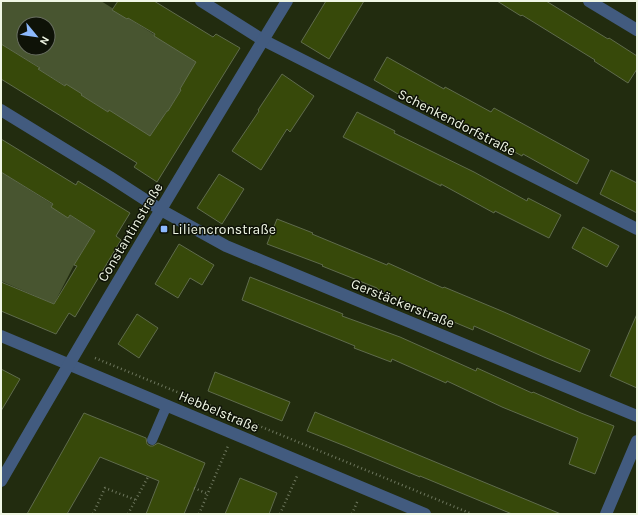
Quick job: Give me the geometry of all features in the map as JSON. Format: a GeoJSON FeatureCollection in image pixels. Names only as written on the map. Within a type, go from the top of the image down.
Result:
{"type":"FeatureCollection","features":[{"type":"Feature","properties":{"kind":"street","name":"Schenkendorfstraße"},"geometry":{"type":"LineString","coordinates":[[200,1],[263,40],[637,230]]}},
{"type":"Feature","properties":{"kind":"street","name":"Constantinstraße"},"geometry":{"type":"LineString","coordinates":[[1,481],[68,364],[287,1]]}},
{"type":"Feature","properties":{"kind":"street"},"geometry":{"type":"LineString","coordinates":[[589,1],[637,30]]}},
{"type":"Feature","properties":{"kind":"street"},"geometry":{"type":"LineString","coordinates":[[1,110],[161,210]]}},
{"type":"Feature","properties":{"kind":"street","name":"Gerstäckerstraße"},"geometry":{"type":"LineString","coordinates":[[161,210],[226,246],[637,416]]}},
{"type":"Feature","properties":{"kind":"street","name":"Hebbelstraße"},"geometry":{"type":"LineString","coordinates":[[1,336],[425,514]]}},
{"type":"Feature","properties":{"kind":"street"},"geometry":{"type":"LineString","coordinates":[[606,514],[637,441]]}},
{"type":"Feature","properties":{"kind":"lane"},"geometry":{"type":"LineString","coordinates":[[152,440],[167,405]]}},
{"type":"Feature","properties":{"kind":"path"},"geometry":{"type":"LineString","coordinates":[[97,359],[472,514]]}},
{"type":"Feature","properties":{"kind":"path"},"geometry":{"type":"LineString","coordinates":[[199,514],[230,441]]}},
{"type":"Feature","properties":{"kind":"path"},"geometry":{"type":"LineString","coordinates":[[280,514],[303,463]]}},
{"type":"Feature","properties":{"kind":"path"},"geometry":{"type":"LineString","coordinates":[[128,514],[148,477]]}},
{"type":"Feature","properties":{"kind":"path"},"geometry":{"type":"LineString","coordinates":[[93,514],[105,488],[136,500]]}},
{"type":"Feature","properties":{"kind":"path"},"geometry":{"type":"LineString","coordinates":[[194,488],[208,494]]}},
{"type":"Feature","properties":{"kind":"green space"},"geometry":{"type":"Polygon","coordinates":[[[1,1],[101,1],[155,35],[201,59],[164,115],[165,116],[160,121],[149,143],[108,112],[38,69],[39,67],[21,56],[56,56],[56,16],[16,16],[16,53],[1,44],[1,1]]]}},
{"type":"Feature","properties":{"kind":"green space"},"geometry":{"type":"Polygon","coordinates":[[[1,172],[95,231],[74,265],[54,304],[1,281],[1,172]]]}},
{"type":"Feature","properties":{"kind":"building"},"geometry":{"type":"Polygon","coordinates":[[[118,1],[154,1],[213,37],[216,34],[240,48],[157,182],[134,167],[137,163],[1,79],[1,44],[16,53],[16,56],[20,56],[65,86],[66,84],[108,112],[109,110],[150,136],[168,111],[196,62],[154,36],[155,34],[112,10],[118,1]]]}},
{"type":"Feature","properties":{"kind":"building"},"geometry":{"type":"Polygon","coordinates":[[[326,1],[364,1],[329,59],[301,42],[326,1]]]}},
{"type":"Feature","properties":{"kind":"building"},"geometry":{"type":"Polygon","coordinates":[[[497,1],[546,1],[637,56],[637,69],[628,83],[594,61],[595,60],[497,1]]]}},
{"type":"Feature","properties":{"kind":"building"},"geometry":{"type":"Polygon","coordinates":[[[387,57],[444,89],[445,87],[491,112],[494,108],[589,160],[577,184],[523,154],[522,156],[413,96],[410,101],[374,80],[387,57]]]}},
{"type":"Feature","properties":{"kind":"building"},"geometry":{"type":"Polygon","coordinates":[[[282,74],[314,96],[290,132],[287,129],[261,170],[232,151],[282,74]]]}},
{"type":"Feature","properties":{"kind":"building"},"geometry":{"type":"Polygon","coordinates":[[[357,112],[395,131],[394,133],[474,172],[527,201],[528,198],[561,215],[549,238],[495,211],[494,213],[441,184],[441,186],[343,137],[357,112]]]}},
{"type":"Feature","properties":{"kind":"building"},"geometry":{"type":"Polygon","coordinates":[[[1,139],[76,185],[78,181],[130,213],[116,236],[121,240],[75,317],[69,313],[56,334],[1,311],[1,282],[54,304],[77,266],[74,265],[95,231],[70,215],[68,218],[51,207],[53,204],[1,172],[1,139]]]}},
{"type":"Feature","properties":{"kind":"building"},"geometry":{"type":"Polygon","coordinates":[[[611,170],[637,183],[637,213],[600,194],[611,170]]]}},
{"type":"Feature","properties":{"kind":"building"},"geometry":{"type":"Polygon","coordinates":[[[219,174],[244,189],[222,224],[197,208],[219,174]]]}},
{"type":"Feature","properties":{"kind":"building"},"geometry":{"type":"Polygon","coordinates":[[[277,219],[387,265],[388,263],[443,288],[444,287],[504,312],[590,350],[580,372],[474,326],[473,330],[377,288],[322,266],[323,265],[267,244],[277,219]]]}},
{"type":"Feature","properties":{"kind":"building"},"geometry":{"type":"Polygon","coordinates":[[[583,227],[619,246],[607,267],[572,248],[583,227]]]}},
{"type":"Feature","properties":{"kind":"building"},"geometry":{"type":"Polygon","coordinates":[[[179,244],[214,265],[202,285],[190,278],[178,298],[155,284],[179,244]]]}},
{"type":"Feature","properties":{"kind":"building"},"geometry":{"type":"Polygon","coordinates":[[[250,277],[343,314],[342,316],[400,337],[476,371],[477,368],[532,393],[533,392],[614,426],[595,474],[569,464],[578,438],[502,407],[447,381],[446,383],[392,359],[391,362],[354,348],[355,346],[242,300],[250,277]]]}},
{"type":"Feature","properties":{"kind":"building"},"geometry":{"type":"Polygon","coordinates":[[[137,314],[158,328],[139,358],[118,344],[137,314]]]}},
{"type":"Feature","properties":{"kind":"building"},"geometry":{"type":"Polygon","coordinates":[[[637,314],[637,388],[610,376],[637,314]]]}},
{"type":"Feature","properties":{"kind":"building"},"geometry":{"type":"Polygon","coordinates":[[[1,369],[20,379],[1,411],[1,369]]]}},
{"type":"Feature","properties":{"kind":"building"},"geometry":{"type":"Polygon","coordinates":[[[215,372],[290,402],[282,421],[208,391],[215,372]]]}},
{"type":"Feature","properties":{"kind":"building"},"geometry":{"type":"Polygon","coordinates":[[[315,412],[561,514],[512,514],[307,431],[315,412]]]}},
{"type":"Feature","properties":{"kind":"building"},"geometry":{"type":"Polygon","coordinates":[[[84,413],[146,438],[147,444],[150,446],[158,443],[205,463],[184,514],[146,514],[159,481],[100,457],[67,514],[27,514],[84,413]]]}},
{"type":"Feature","properties":{"kind":"building"},"geometry":{"type":"Polygon","coordinates":[[[240,478],[277,493],[269,514],[225,514],[240,478]]]}},
{"type":"Feature","properties":{"kind":"place","name":"Liliencronstraße"},"geometry":{"type":"Point","coordinates":[164,229]}}]}
